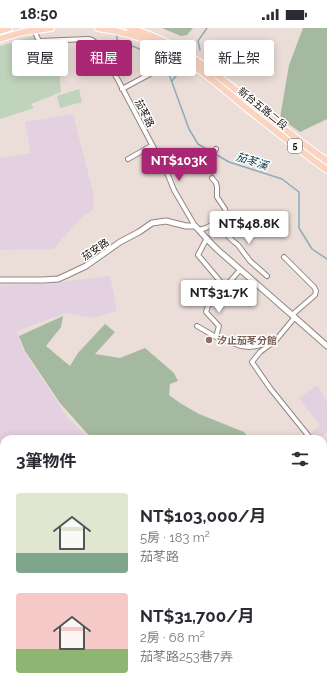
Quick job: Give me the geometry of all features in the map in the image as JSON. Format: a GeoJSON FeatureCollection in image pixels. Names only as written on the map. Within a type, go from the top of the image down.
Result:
{"type":"FeatureCollection","features":[{"type":"Feature","properties":{"kind":"main road"},"geometry":{"type":"LineString","coordinates":[[0,31],[9,28]]}},
{"type":"Feature","properties":{"kind":"main road"},"geometry":{"type":"LineString","coordinates":[[0,39],[33,29],[51,28]]}},
{"type":"Feature","properties":{"kind":"main road","name":"新台五路二段"},"geometry":{"type":"LineString","coordinates":[[98,28],[138,37],[160,46],[182,58],[327,170]]}},
{"type":"Feature","properties":{"kind":"main road","name":"新台五路二段"},"geometry":{"type":"LineString","coordinates":[[129,28],[156,37],[187,53],[295,138],[327,161]]}},
{"type":"Feature","properties":{"kind":"street","name":"茄苳路"},"geometry":{"type":"LineString","coordinates":[[33,29],[39,41],[88,39],[96,43],[168,175],[174,190],[197,228],[210,243],[327,346]]}},
{"type":"Feature","properties":{"kind":"street"},"geometry":{"type":"LineString","coordinates":[[122,89],[146,76]]}},
{"type":"Feature","properties":{"kind":"street"},"geometry":{"type":"LineString","coordinates":[[128,159],[151,146]]}},
{"type":"Feature","properties":{"kind":"street"},"geometry":{"type":"LineString","coordinates":[[209,159],[216,149]]}},
{"type":"Feature","properties":{"kind":"street"},"geometry":{"type":"LineString","coordinates":[[212,178],[217,187],[217,197],[225,209],[227,216],[225,230],[226,234],[238,245],[250,261],[267,276]]}},
{"type":"Feature","properties":{"kind":"street"},"geometry":{"type":"LineString","coordinates":[[197,228],[206,228],[227,216]]}},
{"type":"Feature","properties":{"kind":"street","name":"茄安路"},"geometry":{"type":"LineString","coordinates":[[0,280],[58,279],[86,266],[120,242],[152,224],[166,221],[197,228]]}},
{"type":"Feature","properties":{"kind":"street"},"geometry":{"type":"LineString","coordinates":[[207,238],[198,255],[225,287]]}},
{"type":"Feature","properties":{"kind":"street"},"geometry":{"type":"LineString","coordinates":[[284,257],[314,287],[316,295],[294,316],[276,340],[260,352],[252,362],[270,388],[308,435]]}},
{"type":"Feature","properties":{"kind":"street"},"geometry":{"type":"LineString","coordinates":[[216,337],[219,326],[206,312],[208,306],[240,270]]}},
{"type":"Feature","properties":{"kind":"street"},"geometry":{"type":"LineString","coordinates":[[197,326],[216,337],[241,346],[257,346],[276,340]]}},
{"type":"Feature","properties":{"kind":"shaded area"},"geometry":{"type":"Polygon","coordinates":[[[73,114],[93,192],[94,209],[82,217],[53,249],[0,250],[0,158],[31,153],[25,122],[73,114]]]}},
{"type":"Feature","properties":{"kind":"shaded area"},"geometry":{"type":"Polygon","coordinates":[[[110,276],[117,311],[92,318],[65,313],[17,331],[22,348],[67,417],[85,435],[0,435],[0,285],[45,284],[110,276]]]}},
{"type":"Feature","properties":{"kind":"shaded area"},"geometry":{"type":"Polygon","coordinates":[[[317,385],[327,402],[327,432],[323,435],[313,435],[311,433],[320,426],[299,398],[317,385]]]}},
{"type":"Feature","properties":{"kind":"green space"},"geometry":{"type":"Polygon","coordinates":[[[163,28],[193,28],[187,35],[181,36],[163,28]]]}},
{"type":"Feature","properties":{"kind":"green space"},"geometry":{"type":"Polygon","coordinates":[[[303,28],[327,28],[327,119],[300,132],[280,118],[289,65],[303,28]]]}},
{"type":"Feature","properties":{"kind":"green space"},"geometry":{"type":"Polygon","coordinates":[[[34,36],[37,40],[20,40],[34,36]]]}},
{"type":"Feature","properties":{"kind":"green space"},"geometry":{"type":"Polygon","coordinates":[[[12,42],[12,76],[60,76],[61,92],[31,104],[34,108],[0,119],[0,46],[12,42]]]}},
{"type":"Feature","properties":{"kind":"green space"},"geometry":{"type":"Polygon","coordinates":[[[79,89],[82,102],[60,108],[57,96],[79,89]]]}},
{"type":"Feature","properties":{"kind":"green space"},"geometry":{"type":"Polygon","coordinates":[[[63,316],[61,327],[46,346],[70,366],[78,353],[105,324],[115,332],[95,354],[120,358],[145,348],[174,373],[178,381],[170,384],[169,395],[199,414],[244,432],[247,435],[88,435],[60,403],[25,351],[19,336],[63,316]]]}},
{"type":"Feature","properties":{"kind":"waterway","name":"茄苳溪"},"geometry":{"type":"LineString","coordinates":[[200,50],[198,41],[207,28]]}},
{"type":"Feature","properties":{"kind":"waterway","name":"茄苳溪"},"geometry":{"type":"LineString","coordinates":[[117,34],[117,40],[152,54],[166,66],[189,129],[198,144],[229,162],[282,179],[299,192],[299,228],[312,249],[327,259]]}},
{"type":"Feature","properties":{"kind":"waterway","name":"茄苳溪"},"geometry":{"type":"LineString","coordinates":[[172,81],[176,76]]}},
{"type":"Feature","properties":{"kind":"place","name":"汐止茄苳分館"},"geometry":{"type":"Point","coordinates":[209,340]}}]}
